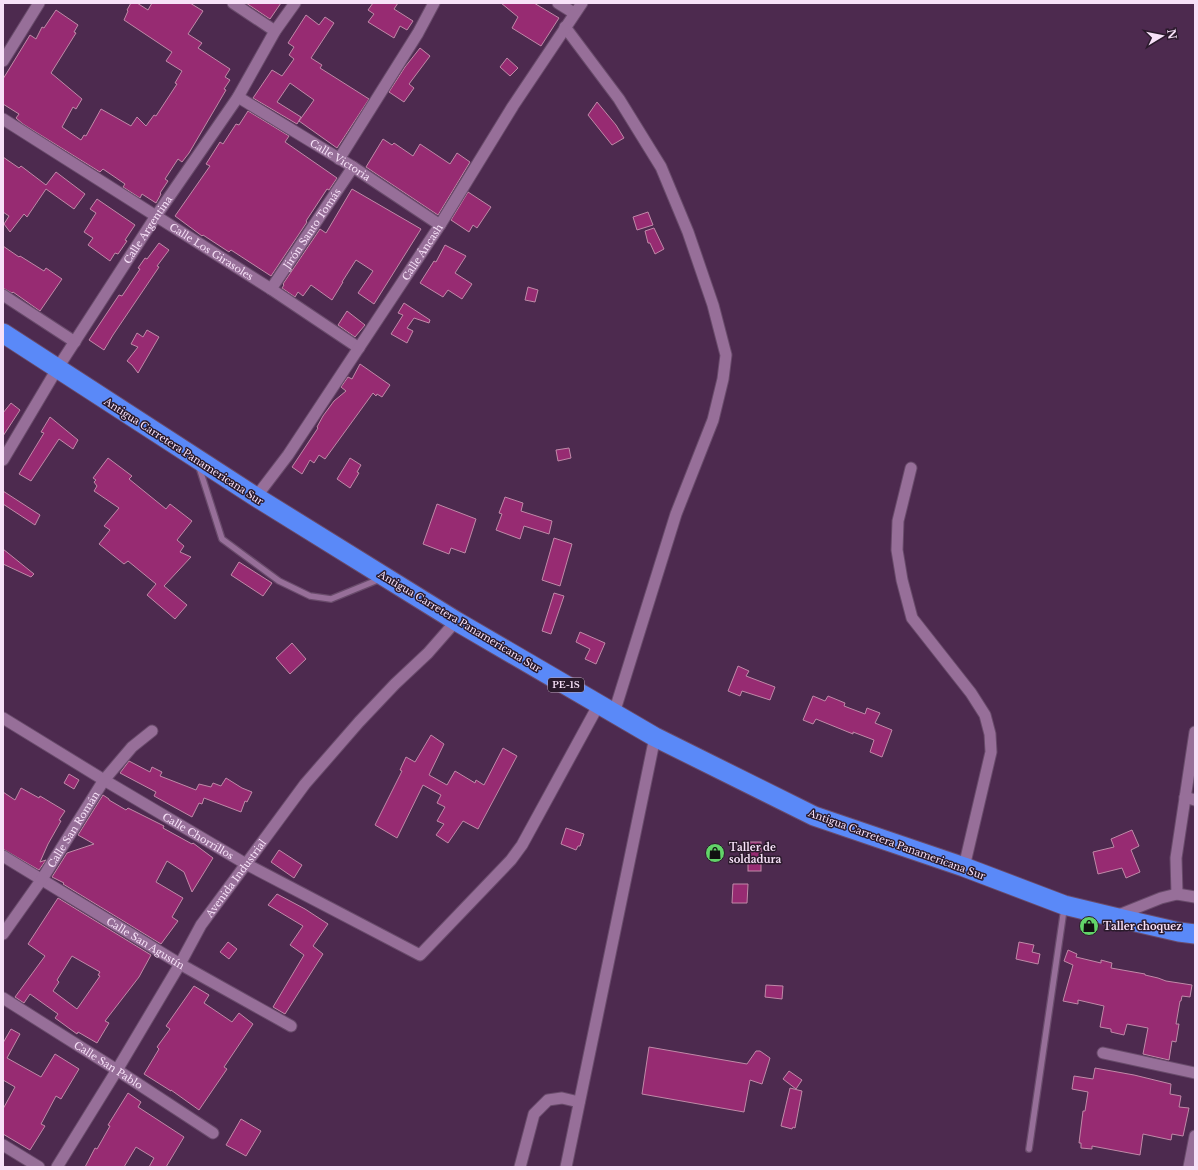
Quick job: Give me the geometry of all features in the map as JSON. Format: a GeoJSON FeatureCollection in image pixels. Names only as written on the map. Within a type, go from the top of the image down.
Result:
{"type":"FeatureCollection","features":[{"type":"Feature","properties":{"kind":"highway","name":"Antigua Carretera Panamericana Sur"},"geometry":{"type":"LineString","coordinates":[[3,333],[256,497],[456,620],[606,709],[655,736],[814,816],[964,867],[1064,905],[1179,932],[1195,934]]}},
{"type":"Feature","properties":{"kind":"street"},"geometry":{"type":"LineString","coordinates":[[3,61],[39,3]]}},
{"type":"Feature","properties":{"kind":"street"},"geometry":{"type":"LineString","coordinates":[[233,3],[275,31]]}},
{"type":"Feature","properties":{"kind":"street","name":"Calle Argentina"},"geometry":{"type":"LineString","coordinates":[[3,460],[57,369],[156,216],[238,97],[275,31],[295,3]]}},
{"type":"Feature","properties":{"kind":"street"},"geometry":{"type":"LineString","coordinates":[[339,159],[418,33],[434,3]]}},
{"type":"Feature","properties":{"kind":"street"},"geometry":{"type":"LineString","coordinates":[[558,3],[574,13]]}},
{"type":"Feature","properties":{"kind":"street","name":"Calle Áncash"},"geometry":{"type":"LineString","coordinates":[[256,497],[288,455],[359,348],[440,225],[513,106],[582,3]]}},
{"type":"Feature","properties":{"kind":"street"},"geometry":{"type":"LineString","coordinates":[[565,27],[619,99],[661,167],[688,232],[713,305],[726,355],[723,379],[713,420],[676,514],[606,709]]}},
{"type":"Feature","properties":{"kind":"street","name":"Calle Victoria"},"geometry":{"type":"LineString","coordinates":[[238,97],[353,167],[440,225]]}},
{"type":"Feature","properties":{"kind":"street","name":"Calle Los Girasoles"},"geometry":{"type":"LineString","coordinates":[[3,119],[359,348]]}},
{"type":"Feature","properties":{"kind":"street","name":"Jirón Santo Tomás"},"geometry":{"type":"LineString","coordinates":[[271,290],[353,167]]}},
{"type":"Feature","properties":{"kind":"street"},"geometry":{"type":"LineString","coordinates":[[3,294],[75,342]]}},
{"type":"Feature","properties":{"kind":"street"},"geometry":{"type":"LineString","coordinates":[[911,468],[898,521],[897,550],[902,580],[912,618],[971,693],[985,715],[990,734],[991,752],[964,867]]}},
{"type":"Feature","properties":{"kind":"street","name":"Avenida Industrial"},"geometry":{"type":"LineString","coordinates":[[56,1167],[117,1070],[180,964],[201,925],[305,784],[359,722],[428,652],[456,620]]}},
{"type":"Feature","properties":{"kind":"street","name":"Calle Chorrillos"},"geometry":{"type":"LineString","coordinates":[[3,718],[246,864],[420,955],[511,860],[522,845],[606,709]]}},
{"type":"Feature","properties":{"kind":"street","name":"Calle San Román"},"geometry":{"type":"LineString","coordinates":[[3,934],[42,879],[104,780],[132,747],[152,731]]}},
{"type":"Feature","properties":{"kind":"street"},"geometry":{"type":"LineString","coordinates":[[1177,894],[1176,858],[1190,799],[1195,732]]}},
{"type":"Feature","properties":{"kind":"street"},"geometry":{"type":"LineString","coordinates":[[566,1167],[655,736]]}},
{"type":"Feature","properties":{"kind":"street","name":"Calle San Agustín"},"geometry":{"type":"LineString","coordinates":[[3,856],[180,964],[291,1026]]}},
{"type":"Feature","properties":{"kind":"street"},"geometry":{"type":"LineString","coordinates":[[1114,917],[1161,898],[1177,894],[1195,897]]}},
{"type":"Feature","properties":{"kind":"street","name":"Calle San Pablo"},"geometry":{"type":"LineString","coordinates":[[3,998],[213,1133]]}},
{"type":"Feature","properties":{"kind":"street"},"geometry":{"type":"LineString","coordinates":[[1103,1053],[1195,1074]]}},
{"type":"Feature","properties":{"kind":"street"},"geometry":{"type":"LineString","coordinates":[[520,1167],[534,1114],[548,1100],[562,1098],[579,1102]]}},
{"type":"Feature","properties":{"kind":"street"},"geometry":{"type":"LineString","coordinates":[[1189,1167],[1195,1136]]}},
{"type":"Feature","properties":{"kind":"street"},"geometry":{"type":"LineString","coordinates":[[3,1145],[38,1167]]}},
{"type":"Feature","properties":{"kind":"lane"},"geometry":{"type":"LineString","coordinates":[[196,459],[222,539],[279,582],[310,596],[331,599],[386,577]]}},
{"type":"Feature","properties":{"kind":"lane"},"geometry":{"type":"LineString","coordinates":[[1029,1149],[1064,905]]}},
{"type":"Feature","properties":{"kind":"building"},"geometry":{"type":"Polygon","coordinates":[[[131,3],[137,3],[148,10],[152,3],[190,3],[203,11],[188,34],[202,43],[198,48],[230,69],[225,77],[230,80],[224,89],[226,90],[189,153],[182,162],[178,159],[165,179],[168,181],[160,193],[161,194],[156,203],[142,194],[140,198],[123,187],[125,184],[103,169],[100,172],[23,124],[16,118],[19,114],[3,104],[3,79],[30,35],[36,39],[42,27],[44,28],[56,10],[78,25],[74,32],[76,33],[51,73],[82,99],[76,109],[73,107],[62,127],[81,140],[84,135],[86,136],[101,109],[131,126],[137,117],[146,126],[154,115],[156,116],[177,84],[175,83],[182,71],[166,61],[172,52],[124,20],[131,3]]]}},
{"type":"Feature","properties":{"kind":"building"},"geometry":{"type":"Polygon","coordinates":[[[246,3],[281,3],[270,19],[246,3]]]}},
{"type":"Feature","properties":{"kind":"building"},"geometry":{"type":"Polygon","coordinates":[[[373,3],[398,3],[394,9],[413,21],[407,30],[400,26],[394,38],[368,22],[374,14],[368,10],[373,3]]]}},
{"type":"Feature","properties":{"kind":"building"},"geometry":{"type":"Polygon","coordinates":[[[501,3],[534,3],[559,18],[541,46],[512,28],[518,17],[501,3]]]}},
{"type":"Feature","properties":{"kind":"building"},"geometry":{"type":"Polygon","coordinates":[[[306,15],[319,25],[325,17],[334,23],[311,58],[322,65],[320,68],[369,99],[337,148],[299,121],[314,100],[290,83],[277,102],[301,117],[297,124],[253,98],[272,70],[282,76],[294,59],[289,55],[294,47],[288,43],[306,15]]]}},
{"type":"Feature","properties":{"kind":"building"},"geometry":{"type":"Polygon","coordinates":[[[420,48],[430,56],[409,84],[414,88],[404,102],[389,92],[405,67],[420,48]]]}},
{"type":"Feature","properties":{"kind":"building"},"geometry":{"type":"Polygon","coordinates":[[[507,58],[518,68],[510,76],[500,67],[507,58]]]}},
{"type":"Feature","properties":{"kind":"building"},"geometry":{"type":"Polygon","coordinates":[[[597,102],[616,125],[624,138],[612,145],[588,115],[597,102]]]}},
{"type":"Feature","properties":{"kind":"building"},"geometry":{"type":"Polygon","coordinates":[[[248,111],[289,136],[285,142],[337,178],[329,190],[327,189],[271,276],[231,250],[229,252],[203,235],[202,236],[175,216],[210,166],[206,164],[220,142],[223,144],[236,124],[239,125],[248,111]]]}},
{"type":"Feature","properties":{"kind":"building"},"geometry":{"type":"Polygon","coordinates":[[[383,139],[392,145],[394,143],[413,156],[420,144],[450,164],[457,153],[470,162],[438,215],[366,167],[383,139]]]}},
{"type":"Feature","properties":{"kind":"building"},"geometry":{"type":"Polygon","coordinates":[[[3,157],[19,168],[21,166],[46,185],[56,172],[85,194],[74,209],[46,189],[27,217],[24,214],[10,232],[4,224],[9,216],[3,212],[3,157]]]}},
{"type":"Feature","properties":{"kind":"building"},"geometry":{"type":"Polygon","coordinates":[[[352,189],[421,229],[374,304],[358,293],[373,271],[356,260],[332,300],[311,285],[303,296],[298,292],[295,297],[282,288],[284,285],[283,284],[320,229],[326,233],[352,189]]]}},
{"type":"Feature","properties":{"kind":"building"},"geometry":{"type":"Polygon","coordinates":[[[468,192],[491,207],[477,228],[473,225],[469,232],[451,220],[468,192]]]}},
{"type":"Feature","properties":{"kind":"building"},"geometry":{"type":"Polygon","coordinates":[[[97,199],[135,225],[118,254],[115,253],[110,261],[88,245],[93,238],[84,232],[96,213],[90,209],[97,199]]]}},
{"type":"Feature","properties":{"kind":"building"},"geometry":{"type":"Polygon","coordinates":[[[648,212],[653,225],[637,230],[633,217],[648,212]]]}},
{"type":"Feature","properties":{"kind":"building"},"geometry":{"type":"Polygon","coordinates":[[[654,228],[664,249],[655,254],[650,243],[648,243],[645,231],[654,228]]]}},
{"type":"Feature","properties":{"kind":"building"},"geometry":{"type":"Polygon","coordinates":[[[159,243],[169,250],[157,266],[159,267],[104,350],[89,340],[119,295],[122,296],[140,269],[138,268],[145,258],[147,259],[159,243]]]}},
{"type":"Feature","properties":{"kind":"building"},"geometry":{"type":"Polygon","coordinates":[[[445,245],[466,256],[455,273],[472,284],[462,299],[448,290],[443,297],[420,283],[434,261],[436,262],[445,245]]]}},
{"type":"Feature","properties":{"kind":"building"},"geometry":{"type":"Polygon","coordinates":[[[3,246],[44,271],[46,268],[62,279],[40,311],[13,292],[12,293],[3,288],[3,246]]]}},
{"type":"Feature","properties":{"kind":"building"},"geometry":{"type":"Polygon","coordinates":[[[528,287],[538,290],[535,302],[525,300],[528,287]]]}},
{"type":"Feature","properties":{"kind":"building"},"geometry":{"type":"Polygon","coordinates":[[[404,303],[430,320],[429,323],[414,318],[407,328],[413,331],[407,343],[391,334],[403,315],[398,313],[404,303]]]}},
{"type":"Feature","properties":{"kind":"building"},"geometry":{"type":"Polygon","coordinates":[[[347,311],[365,325],[355,337],[338,325],[347,311]]]}},
{"type":"Feature","properties":{"kind":"building"},"geometry":{"type":"Polygon","coordinates":[[[147,330],[159,337],[138,373],[127,361],[138,347],[131,344],[137,333],[143,337],[147,330]]]}},
{"type":"Feature","properties":{"kind":"building"},"geometry":{"type":"Polygon","coordinates":[[[360,364],[390,385],[382,397],[377,394],[376,396],[373,393],[325,459],[319,455],[314,463],[310,460],[302,474],[292,467],[318,428],[317,427],[323,416],[334,401],[346,391],[341,387],[348,377],[352,379],[360,364]]]}},
{"type":"Feature","properties":{"kind":"building"},"geometry":{"type":"Polygon","coordinates":[[[11,403],[20,410],[3,436],[3,413],[11,403]]]}},
{"type":"Feature","properties":{"kind":"building"},"geometry":{"type":"Polygon","coordinates":[[[50,417],[78,440],[73,449],[59,439],[31,481],[19,474],[44,433],[41,432],[50,417]]]}},
{"type":"Feature","properties":{"kind":"building"},"geometry":{"type":"Polygon","coordinates":[[[569,448],[571,458],[558,461],[556,450],[569,448]]]}},
{"type":"Feature","properties":{"kind":"building"},"geometry":{"type":"Polygon","coordinates":[[[108,458],[132,476],[129,479],[166,509],[170,504],[192,521],[177,540],[184,546],[180,552],[191,557],[164,586],[187,605],[175,619],[147,595],[156,584],[128,561],[124,564],[99,544],[110,530],[104,526],[119,508],[94,491],[97,486],[94,482],[96,480],[93,478],[108,458]]]}},
{"type":"Feature","properties":{"kind":"building"},"geometry":{"type":"Polygon","coordinates":[[[350,458],[361,465],[357,472],[359,473],[350,488],[337,479],[350,458]]]}},
{"type":"Feature","properties":{"kind":"building"},"geometry":{"type":"Polygon","coordinates":[[[3,491],[40,515],[35,525],[3,504],[3,491]]]}},
{"type":"Feature","properties":{"kind":"building"},"geometry":{"type":"Polygon","coordinates":[[[505,497],[523,503],[521,511],[552,521],[549,534],[524,526],[520,539],[496,530],[502,514],[499,513],[505,497]]]}},
{"type":"Feature","properties":{"kind":"building"},"geometry":{"type":"Polygon","coordinates":[[[437,504],[476,519],[465,553],[451,548],[449,554],[423,544],[437,504]]]}},
{"type":"Feature","properties":{"kind":"building"},"geometry":{"type":"Polygon","coordinates":[[[554,538],[572,544],[560,586],[542,580],[554,538]]]}},
{"type":"Feature","properties":{"kind":"building"},"geometry":{"type":"Polygon","coordinates":[[[3,549],[34,574],[31,577],[3,564],[3,549]]]}},
{"type":"Feature","properties":{"kind":"building"},"geometry":{"type":"Polygon","coordinates":[[[239,562],[272,583],[263,596],[231,575],[239,562]]]}},
{"type":"Feature","properties":{"kind":"building"},"geometry":{"type":"Polygon","coordinates":[[[554,593],[564,596],[551,634],[542,631],[554,593]]]}},
{"type":"Feature","properties":{"kind":"building"},"geometry":{"type":"Polygon","coordinates":[[[580,632],[605,643],[596,664],[585,659],[590,649],[576,642],[580,632]]]}},
{"type":"Feature","properties":{"kind":"building"},"geometry":{"type":"Polygon","coordinates":[[[292,643],[306,659],[290,674],[276,658],[292,643]]]}},
{"type":"Feature","properties":{"kind":"building"},"geometry":{"type":"Polygon","coordinates":[[[738,666],[749,671],[746,676],[775,687],[770,700],[742,691],[740,696],[728,691],[738,666]]]}},
{"type":"Feature","properties":{"kind":"building"},"geometry":{"type":"Polygon","coordinates":[[[813,696],[825,701],[828,696],[845,703],[844,706],[865,714],[867,708],[880,713],[875,723],[892,730],[882,757],[870,752],[874,740],[853,732],[853,734],[816,719],[813,724],[803,720],[813,696]]]}},
{"type":"Feature","properties":{"kind":"building"},"geometry":{"type":"Polygon","coordinates":[[[431,735],[444,744],[429,775],[447,785],[455,771],[475,783],[476,780],[484,785],[503,748],[517,756],[478,829],[463,821],[448,843],[436,835],[444,824],[437,821],[445,807],[437,803],[441,795],[423,785],[397,838],[375,825],[402,771],[400,770],[406,757],[415,762],[431,735]]]}},
{"type":"Feature","properties":{"kind":"building"},"geometry":{"type":"Polygon","coordinates":[[[129,761],[150,772],[152,767],[162,772],[160,776],[196,790],[199,784],[211,787],[213,783],[221,786],[226,778],[242,788],[252,792],[247,802],[245,801],[241,812],[204,798],[202,804],[199,803],[192,817],[154,796],[156,792],[120,773],[129,761]]]}},
{"type":"Feature","properties":{"kind":"building"},"geometry":{"type":"Polygon","coordinates":[[[69,774],[79,780],[74,789],[64,783],[69,774]]]}},
{"type":"Feature","properties":{"kind":"building"},"geometry":{"type":"Polygon","coordinates":[[[21,788],[39,798],[40,796],[65,811],[59,820],[61,821],[40,862],[46,860],[39,870],[3,849],[3,792],[15,800],[21,788]]]}},
{"type":"Feature","properties":{"kind":"building"},"geometry":{"type":"Polygon","coordinates":[[[103,795],[126,810],[128,808],[164,826],[163,828],[192,844],[193,843],[213,858],[192,892],[184,872],[167,861],[156,882],[183,898],[172,917],[178,921],[161,944],[52,877],[67,853],[94,844],[78,835],[103,795]]]}},
{"type":"Feature","properties":{"kind":"building"},"geometry":{"type":"Polygon","coordinates":[[[566,828],[584,834],[580,846],[578,846],[576,850],[561,844],[566,828]]]}},
{"type":"Feature","properties":{"kind":"building"},"geometry":{"type":"Polygon","coordinates":[[[1132,830],[1139,846],[1131,850],[1140,872],[1126,878],[1122,868],[1098,874],[1093,852],[1114,847],[1111,839],[1132,830]]]}},
{"type":"Feature","properties":{"kind":"building"},"geometry":{"type":"Polygon","coordinates":[[[748,842],[761,842],[761,871],[748,871],[748,842]]]}},
{"type":"Feature","properties":{"kind":"building"},"geometry":{"type":"Polygon","coordinates":[[[279,850],[302,865],[294,878],[271,862],[279,850]]]}},
{"type":"Feature","properties":{"kind":"building"},"geometry":{"type":"Polygon","coordinates":[[[733,884],[748,884],[747,903],[732,903],[733,884]]]}},
{"type":"Feature","properties":{"kind":"building"},"geometry":{"type":"Polygon","coordinates":[[[277,894],[305,909],[328,924],[313,946],[323,954],[285,1014],[273,1007],[304,955],[290,945],[303,926],[268,905],[277,894]]]}},
{"type":"Feature","properties":{"kind":"building"},"geometry":{"type":"Polygon","coordinates":[[[58,898],[151,955],[139,977],[105,1021],[109,1023],[97,1043],[78,1032],[77,1034],[55,1018],[58,1014],[30,994],[24,1003],[15,997],[45,956],[28,944],[58,898]],[[72,956],[57,980],[59,982],[53,991],[77,1009],[100,976],[98,975],[100,972],[72,956]]]}},
{"type":"Feature","properties":{"kind":"building"},"geometry":{"type":"Polygon","coordinates":[[[228,942],[237,949],[229,959],[220,952],[228,942]]]}},
{"type":"Feature","properties":{"kind":"building"},"geometry":{"type":"Polygon","coordinates":[[[1019,942],[1034,945],[1032,952],[1040,954],[1038,964],[1016,959],[1019,942]]]}},
{"type":"Feature","properties":{"kind":"building"},"geometry":{"type":"Polygon","coordinates":[[[1068,950],[1077,954],[1076,957],[1101,963],[1101,960],[1112,963],[1111,968],[1145,974],[1166,981],[1192,985],[1190,997],[1182,996],[1180,1001],[1176,1024],[1179,1024],[1176,1042],[1172,1041],[1169,1060],[1143,1054],[1148,1028],[1127,1024],[1124,1035],[1111,1032],[1111,1029],[1100,1027],[1104,1006],[1078,1000],[1078,1004],[1063,1001],[1073,965],[1064,961],[1068,950]]]}},
{"type":"Feature","properties":{"kind":"building"},"geometry":{"type":"Polygon","coordinates":[[[766,985],[783,986],[782,999],[765,997],[766,985]]]}},
{"type":"Feature","properties":{"kind":"building"},"geometry":{"type":"Polygon","coordinates":[[[194,986],[209,995],[204,1003],[232,1022],[239,1013],[253,1024],[224,1067],[227,1069],[199,1110],[171,1090],[144,1074],[159,1049],[157,1047],[170,1029],[166,1026],[194,986]]]}},
{"type":"Feature","properties":{"kind":"building"},"geometry":{"type":"Polygon","coordinates":[[[11,1029],[20,1034],[7,1058],[41,1077],[55,1054],[79,1069],[61,1099],[56,1096],[41,1124],[45,1126],[30,1150],[3,1134],[3,1109],[15,1087],[3,1080],[3,1043],[11,1029]]]}},
{"type":"Feature","properties":{"kind":"building"},"geometry":{"type":"Polygon","coordinates":[[[649,1047],[747,1064],[756,1051],[760,1051],[770,1058],[762,1084],[750,1080],[744,1112],[642,1094],[649,1047]]]}},
{"type":"Feature","properties":{"kind":"building"},"geometry":{"type":"Polygon","coordinates":[[[1095,1068],[1171,1084],[1170,1094],[1181,1096],[1179,1107],[1189,1108],[1183,1136],[1172,1134],[1171,1140],[1143,1134],[1140,1155],[1092,1146],[1092,1149],[1081,1148],[1081,1143],[1079,1143],[1083,1111],[1085,1111],[1088,1092],[1072,1089],[1074,1076],[1093,1079],[1095,1068]]]}},
{"type":"Feature","properties":{"kind":"building"},"geometry":{"type":"Polygon","coordinates":[[[789,1071],[802,1080],[796,1089],[783,1079],[789,1071]]]}},
{"type":"Feature","properties":{"kind":"building"},"geometry":{"type":"Polygon","coordinates":[[[790,1088],[802,1091],[795,1128],[793,1127],[792,1129],[781,1126],[790,1088]]]}},
{"type":"Feature","properties":{"kind":"building"},"geometry":{"type":"Polygon","coordinates":[[[128,1093],[141,1102],[138,1107],[184,1137],[166,1167],[149,1167],[154,1158],[136,1147],[124,1167],[85,1167],[95,1148],[97,1149],[110,1126],[108,1125],[128,1093]]]}},
{"type":"Feature","properties":{"kind":"building"},"geometry":{"type":"Polygon","coordinates":[[[241,1119],[261,1131],[246,1156],[226,1145],[241,1119]]]}},
{"type":"Feature","properties":{"kind":"place","name":"Taller de soldadura"},"geometry":{"type":"Point","coordinates":[715,853]}},
{"type":"Feature","properties":{"kind":"place","name":"Taller choquez"},"geometry":{"type":"Point","coordinates":[1089,926]}}]}
